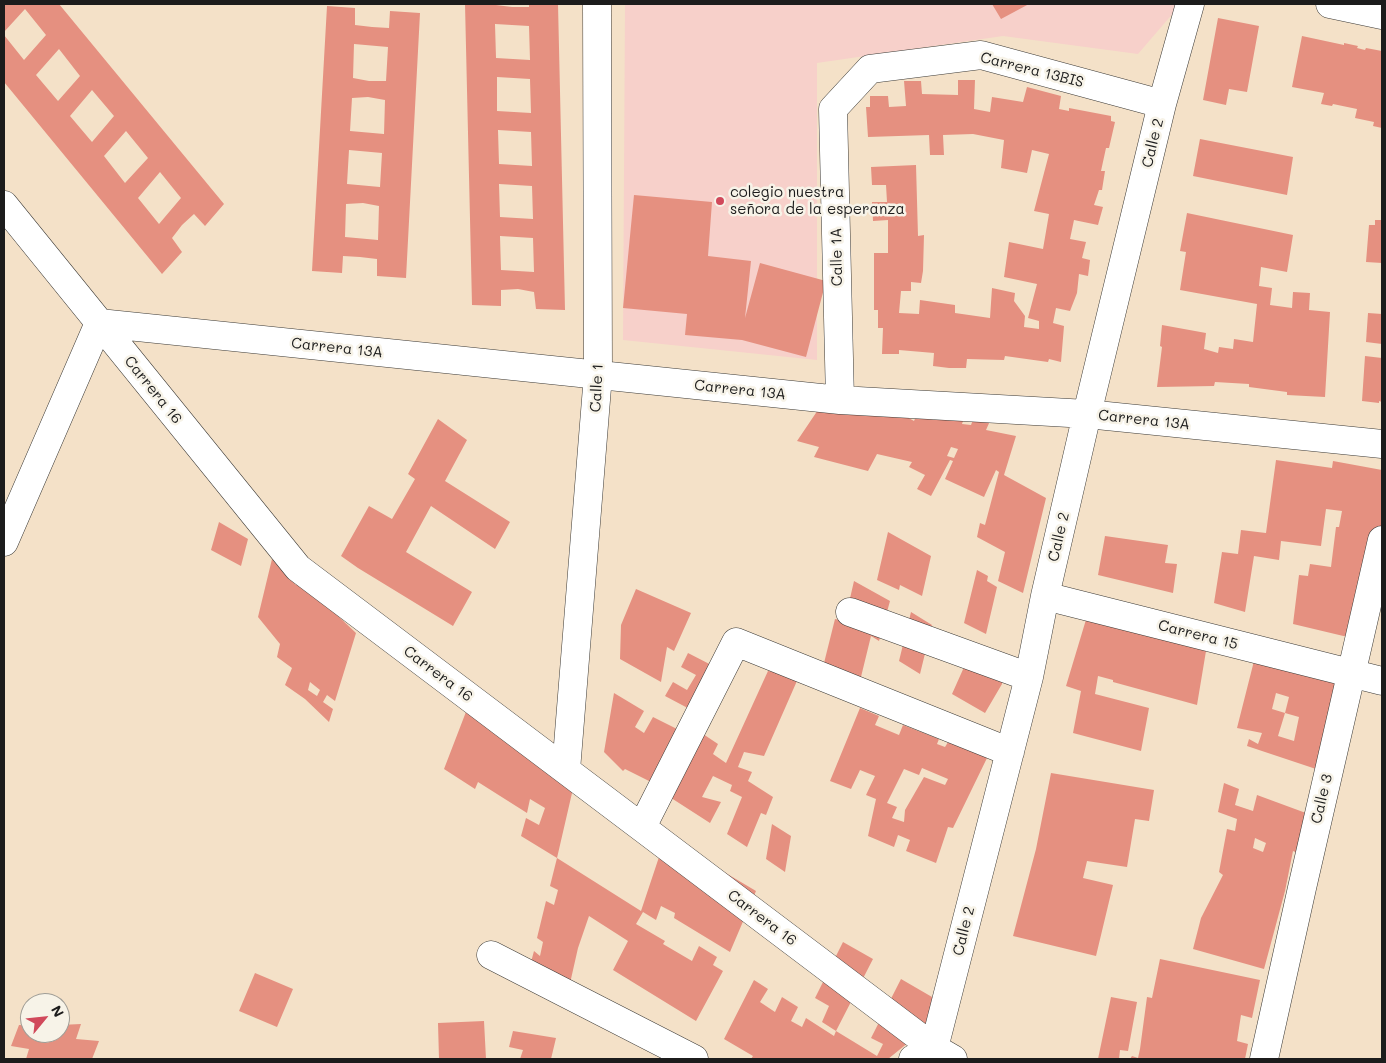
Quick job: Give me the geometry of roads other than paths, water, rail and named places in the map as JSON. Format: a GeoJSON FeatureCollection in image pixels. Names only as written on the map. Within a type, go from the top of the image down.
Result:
{"type":"FeatureCollection","features":[{"type":"Feature","properties":{"kind":"street","name":"Calle 1"},"geometry":{"type":"LineString","coordinates":[[566,770],[598,375],[597,4]]}},
{"type":"Feature","properties":{"kind":"street","name":"Calle 2"},"geometry":{"type":"LineString","coordinates":[[933,1056],[1029,677],[1045,596],[1087,414],[1162,104],[1190,4]]}},
{"type":"Feature","properties":{"kind":"street"},"geometry":{"type":"LineString","coordinates":[[1330,4],[1382,15]]}},
{"type":"Feature","properties":{"kind":"street","name":"Carrera 13BIS"},"geometry":{"type":"LineString","coordinates":[[870,69],[981,55],[1162,104]]}},
{"type":"Feature","properties":{"kind":"street","name":"Calle 1A"},"geometry":{"type":"LineString","coordinates":[[840,400],[833,109],[870,69]]}},
{"type":"Feature","properties":{"kind":"street","name":"Carrera 16"},"geometry":{"type":"LineString","coordinates":[[4,206],[298,568],[642,828],[933,1056]]}},
{"type":"Feature","properties":{"kind":"street","name":"Carrera 13A"},"geometry":{"type":"LineString","coordinates":[[99,323],[840,400],[1087,414],[1382,444]]}},
{"type":"Feature","properties":{"kind":"street"},"geometry":{"type":"LineString","coordinates":[[4,542],[99,323]]}},
{"type":"Feature","properties":{"kind":"street","name":"Calle 3"},"geometry":{"type":"LineString","coordinates":[[1264,1059],[1382,540]]}},
{"type":"Feature","properties":{"kind":"street","name":"Carrera 15"},"geometry":{"type":"LineString","coordinates":[[1045,596],[1351,675],[1382,681]]}},
{"type":"Feature","properties":{"kind":"street"},"geometry":{"type":"LineString","coordinates":[[850,612],[1029,677]]}},
{"type":"Feature","properties":{"kind":"street"},"geometry":{"type":"LineString","coordinates":[[642,828],[736,642],[1010,752]]}},
{"type":"Feature","properties":{"kind":"street"},"geometry":{"type":"LineString","coordinates":[[491,954],[694,1059]]}},
{"type":"Feature","properties":{"kind":"place","name":"colegio nuestra señora de la esperanza"},"geometry":{"type":"Point","coordinates":[720,201]}}]}
